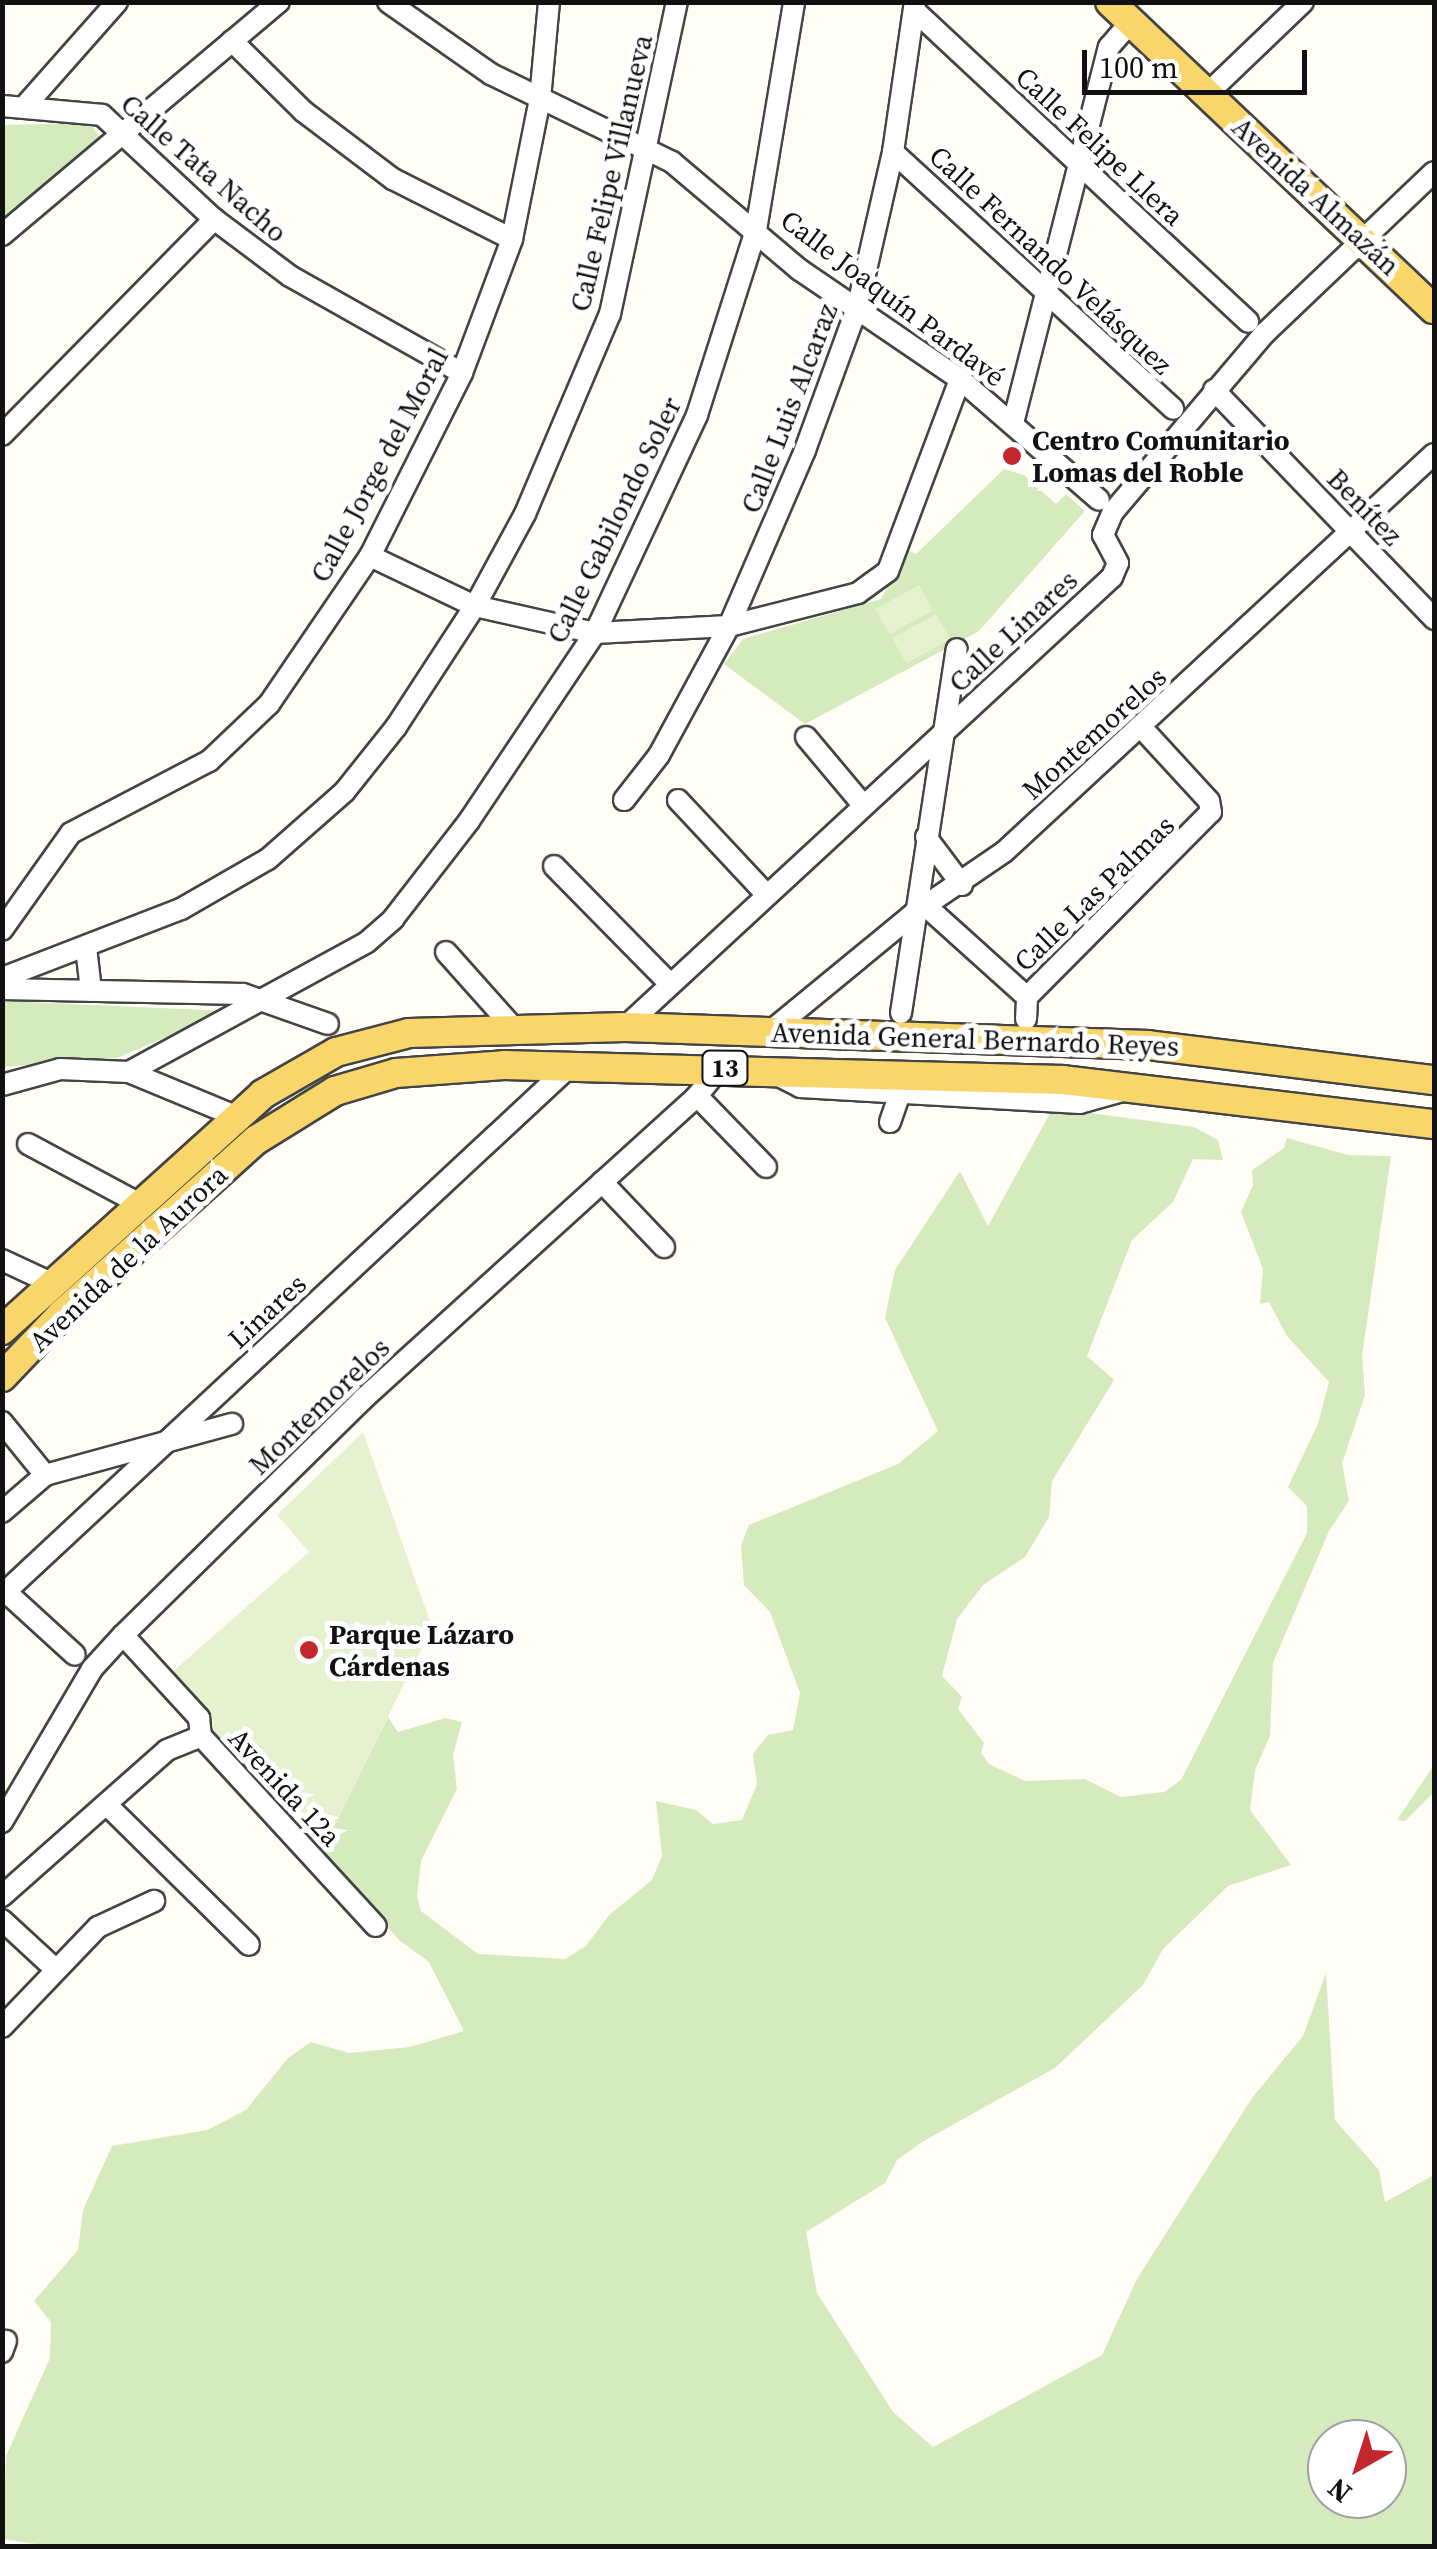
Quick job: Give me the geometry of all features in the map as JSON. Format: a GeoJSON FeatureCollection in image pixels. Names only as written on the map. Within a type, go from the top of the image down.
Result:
{"type":"FeatureCollection","features":[{"type":"Feature","properties":{"kind":"main road","name":"Avenida Almazán"},"geometry":{"type":"LineString","coordinates":[[1110,2],[1434,308]]}},
{"type":"Feature","properties":{"kind":"main road","name":"Avenida General Bernardo Reyes"},"geometry":{"type":"LineString","coordinates":[[234,1116],[336,1052],[409,1032],[511,1025],[772,1030],[1179,1047],[1434,1080]]}},
{"type":"Feature","properties":{"kind":"main road","name":"Avenida General Bernardo Reyes"},"geometry":{"type":"LineString","coordinates":[[256,1140],[335,1091],[396,1073],[569,1067],[720,1068],[1131,1088],[1434,1124]]}},
{"type":"Feature","properties":{"kind":"main road"},"geometry":{"type":"LineString","coordinates":[[1358,1112],[1377,1091],[1363,1070]]}},
{"type":"Feature","properties":{"kind":"main road","name":"Avenida de la Aurora"},"geometry":{"type":"LineString","coordinates":[[2,1330],[234,1116]]}},
{"type":"Feature","properties":{"kind":"main road","name":"Avenida de la Aurora"},"geometry":{"type":"LineString","coordinates":[[2,1377],[62,1314],[256,1140]]}},
{"type":"Feature","properties":{"kind":"street"},"geometry":{"type":"LineString","coordinates":[[25,106],[117,2]]}},
{"type":"Feature","properties":{"kind":"street"},"geometry":{"type":"LineString","coordinates":[[2,235],[280,2]]}},
{"type":"Feature","properties":{"kind":"street","name":"Calle Joaquín Pardavé"},"geometry":{"type":"LineString","coordinates":[[388,2],[456,54],[540,100],[651,148],[756,230],[800,270],[858,305],[960,379],[1098,500]]}},
{"type":"Feature","properties":{"kind":"street","name":"Calle Jorge del Moral"},"geometry":{"type":"LineString","coordinates":[[2,930],[71,833],[209,761],[251,723],[286,682],[370,556],[462,373],[512,239],[540,100],[549,2]]}},
{"type":"Feature","properties":{"kind":"street","name":"Calle Felipe Villanueva"},"geometry":{"type":"LineString","coordinates":[[2,978],[223,888],[311,822],[375,756],[475,606],[525,514],[610,314],[651,148],[678,2]]}},
{"type":"Feature","properties":{"kind":"street","name":"Calle Gabilondo Soler"},"geometry":{"type":"LineString","coordinates":[[129,1072],[386,927],[468,821],[595,633],[697,415],[756,230],[794,2]]}},
{"type":"Feature","properties":{"kind":"street"},"geometry":{"type":"LineString","coordinates":[[1207,94],[1303,2]]}},
{"type":"Feature","properties":{"kind":"street","name":"Calle Luis Alcaraz"},"geometry":{"type":"LineString","coordinates":[[624,800],[659,755],[729,626],[858,305],[892,152],[915,6]]}},
{"type":"Feature","properties":{"kind":"street","name":"Calle Felipe Llera"},"geometry":{"type":"LineString","coordinates":[[915,6],[1248,322]]}},
{"type":"Feature","properties":{"kind":"street"},"geometry":{"type":"LineString","coordinates":[[1013,424],[1110,47],[1131,22]]}},
{"type":"Feature","properties":{"kind":"street"},"geometry":{"type":"LineString","coordinates":[[232,41],[303,111],[381,170],[512,239]]}},
{"type":"Feature","properties":{"kind":"street","name":"Calle Tata Nacho"},"geometry":{"type":"LineString","coordinates":[[2,106],[94,111],[125,132],[214,219],[318,295],[462,373]]}},
{"type":"Feature","properties":{"kind":"street","name":"Calle Fernando Velásquez"},"geometry":{"type":"LineString","coordinates":[[892,152],[1173,409]]}},
{"type":"Feature","properties":{"kind":"street"},"geometry":{"type":"LineString","coordinates":[[1363,239],[1434,172]]}},
{"type":"Feature","properties":{"kind":"street"},"geometry":{"type":"LineString","coordinates":[[2,436],[214,219]]}},
{"type":"Feature","properties":{"kind":"street","name":"Calle Linares"},"geometry":{"type":"LineString","coordinates":[[625,1026],[764,892],[945,732],[1112,576],[1118,563],[1103,535],[1109,517],[1214,390],[1363,239]]}},
{"type":"Feature","properties":{"kind":"street"},"geometry":{"type":"LineString","coordinates":[[370,556],[475,606],[595,633],[729,626],[858,593],[888,571],[960,379]]}},
{"type":"Feature","properties":{"kind":"street","name":"Benítez"},"geometry":{"type":"LineString","coordinates":[[1214,390],[1434,619]]}},
{"type":"Feature","properties":{"kind":"street","name":"Montemorelos"},"geometry":{"type":"LineString","coordinates":[[772,1030],[920,910],[962,885],[1141,727],[1434,454]]}},
{"type":"Feature","properties":{"kind":"street"},"geometry":{"type":"LineString","coordinates":[[901,1013],[920,910],[926,837],[957,649]]}},
{"type":"Feature","properties":{"kind":"street","name":"Calle Las Palmas"},"geometry":{"type":"LineString","coordinates":[[1026,1019],[1027,997],[1212,810],[1141,727]]}},
{"type":"Feature","properties":{"kind":"street"},"geometry":{"type":"LineString","coordinates":[[806,737],[863,804]]}},
{"type":"Feature","properties":{"kind":"street"},"geometry":{"type":"LineString","coordinates":[[678,800],[764,892]]}},
{"type":"Feature","properties":{"kind":"street"},"geometry":{"type":"LineString","coordinates":[[926,837],[962,885]]}},
{"type":"Feature","properties":{"kind":"street"},"geometry":{"type":"LineString","coordinates":[[554,866],[669,982]]}},
{"type":"Feature","properties":{"kind":"street"},"geometry":{"type":"LineString","coordinates":[[920,910],[1027,997]]}},
{"type":"Feature","properties":{"kind":"street"},"geometry":{"type":"LineString","coordinates":[[86,947],[90,991]]}},
{"type":"Feature","properties":{"kind":"street"},"geometry":{"type":"LineString","coordinates":[[446,952],[511,1025]]}},
{"type":"Feature","properties":{"kind":"street"},"geometry":{"type":"LineString","coordinates":[[2,989],[260,998],[328,1024]]}},
{"type":"Feature","properties":{"kind":"street","name":"Linares"},"geometry":{"type":"LineString","coordinates":[[4,1594],[569,1067]]}},
{"type":"Feature","properties":{"kind":"street","name":"Montemorelos"},"geometry":{"type":"LineString","coordinates":[[2,1822],[9,1789],[92,1669],[123,1635],[363,1399],[697,1096],[720,1068]]}},
{"type":"Feature","properties":{"kind":"street"},"geometry":{"type":"LineString","coordinates":[[2,1085],[60,1069],[129,1072],[234,1116]]}},
{"type":"Feature","properties":{"kind":"street"},"geometry":{"type":"LineString","coordinates":[[770,1070],[792,1086],[1080,1103],[1131,1088]]}},
{"type":"Feature","properties":{"kind":"street"},"geometry":{"type":"LineString","coordinates":[[890,1122],[900,1093]]}},
{"type":"Feature","properties":{"kind":"street"},"geometry":{"type":"LineString","coordinates":[[697,1096],[766,1167]]}},
{"type":"Feature","properties":{"kind":"street"},"geometry":{"type":"LineString","coordinates":[[28,1144],[138,1202]]}},
{"type":"Feature","properties":{"kind":"street"},"geometry":{"type":"LineString","coordinates":[[602,1182],[664,1247]]}},
{"type":"Feature","properties":{"kind":"street"},"geometry":{"type":"LineString","coordinates":[[2,1260],[51,1282]]}},
{"type":"Feature","properties":{"kind":"street"},"geometry":{"type":"LineString","coordinates":[[2,1422],[44,1475]]}},
{"type":"Feature","properties":{"kind":"street"},"geometry":{"type":"LineString","coordinates":[[2,1512],[44,1475],[174,1436],[232,1424]]}},
{"type":"Feature","properties":{"kind":"street"},"geometry":{"type":"LineString","coordinates":[[4,1594],[75,1655]]}},
{"type":"Feature","properties":{"kind":"street","name":"Avenida 12a"},"geometry":{"type":"LineString","coordinates":[[123,1635],[199,1718],[201,1736],[376,1926]]}},
{"type":"Feature","properties":{"kind":"street"},"geometry":{"type":"LineString","coordinates":[[2,1896],[167,1750],[201,1736]]}},
{"type":"Feature","properties":{"kind":"street"},"geometry":{"type":"LineString","coordinates":[[106,1805],[249,1945]]}},
{"type":"Feature","properties":{"kind":"street"},"geometry":{"type":"LineString","coordinates":[[2,2027],[54,1968],[98,1928],[154,1902]]}},
{"type":"Feature","properties":{"kind":"street"},"geometry":{"type":"LineString","coordinates":[[2,1920],[54,1968]]}},
{"type":"Feature","properties":{"kind":"green space"},"geometry":{"type":"Polygon","coordinates":[[[90,123],[100,138],[3,221],[3,125],[90,123]]]}},
{"type":"Feature","properties":{"kind":"green space"},"geometry":{"type":"Polygon","coordinates":[[[1004,469],[1024,475],[1056,504],[1066,494],[1085,511],[979,631],[805,724],[724,664],[743,639],[881,599],[908,550],[916,554],[1004,469]]]}},
{"type":"Feature","properties":{"kind":"green space"},"geometry":{"type":"Polygon","coordinates":[[[919,585],[933,610],[889,635],[875,609],[919,585]]]}},
{"type":"Feature","properties":{"kind":"green space"},"geometry":{"type":"Polygon","coordinates":[[[936,614],[950,639],[906,664],[892,638],[936,614]]]}},
{"type":"Feature","properties":{"kind":"green space"},"geometry":{"type":"Polygon","coordinates":[[[3,1001],[228,1011],[117,1058],[3,1067],[3,1001]]]}},
{"type":"Feature","properties":{"kind":"green space"},"geometry":{"type":"Polygon","coordinates":[[[1053,1108],[1194,1127],[1218,1140],[1223,1160],[1193,1159],[1173,1202],[1132,1240],[1087,1356],[1114,1380],[1052,1481],[1049,1517],[1025,1557],[983,1585],[957,1619],[942,1676],[962,1697],[958,1709],[984,1743],[981,1753],[989,1764],[1025,1781],[1085,1779],[1121,1797],[1164,1792],[1181,1780],[1307,1533],[1307,1506],[1288,1487],[1318,1424],[1329,1382],[1287,1336],[1269,1302],[1260,1304],[1263,1269],[1241,1212],[1253,1185],[1252,1170],[1284,1148],[1287,1138],[1348,1155],[1391,1156],[1362,1356],[1365,1395],[1342,1463],[1349,1501],[1329,1531],[1273,1663],[1270,1736],[1255,1770],[1250,1810],[1291,1865],[1228,1886],[1163,1949],[1143,1985],[1055,2068],[922,2142],[897,2160],[885,2183],[806,2232],[817,2293],[893,2412],[933,2447],[1102,2355],[1137,2279],[1252,2098],[1303,2036],[1326,1973],[1335,2120],[1379,2170],[1385,2202],[1434,2175],[1434,2546],[49,2546],[3,2539],[6,2456],[50,2358],[51,2322],[34,2301],[78,2250],[83,2210],[112,2146],[207,2130],[246,2110],[288,2058],[311,2042],[349,2053],[410,2047],[464,2031],[429,1962],[399,1940],[321,1853],[388,1717],[398,1732],[445,1718],[462,1722],[453,1755],[457,1789],[421,1861],[417,1896],[421,1911],[478,1954],[565,1959],[586,1946],[609,1915],[652,1880],[662,1856],[656,1801],[696,1810],[713,1824],[742,1820],[757,1784],[753,1754],[768,1735],[793,1730],[800,1693],[770,1612],[744,1585],[741,1545],[749,1525],[898,1464],[938,1431],[885,1318],[895,1270],[960,1171],[988,1226],[1053,1108]]]}},
{"type":"Feature","properties":{"kind":"green space","name":"Parque Lázaro Cárdenas"},"geometry":{"type":"Polygon","coordinates":[[[363,1432],[432,1627],[321,1853],[216,1742],[208,1714],[171,1673],[309,1552],[277,1515],[363,1432]]]}},
{"type":"Feature","properties":{"kind":"green space"},"geometry":{"type":"Polygon","coordinates":[[[1434,1765],[1434,1792],[1405,1821],[1397,1820],[1434,1765]]]}},
{"type":"Feature","properties":{"kind":"place","name":"Centro Comunitario Lomas del Roble"},"geometry":{"type":"Point","coordinates":[1012,456]}},
{"type":"Feature","properties":{"kind":"place","name":"Parque Lázaro Cárdenas"},"geometry":{"type":"Point","coordinates":[309,1650]}}]}
